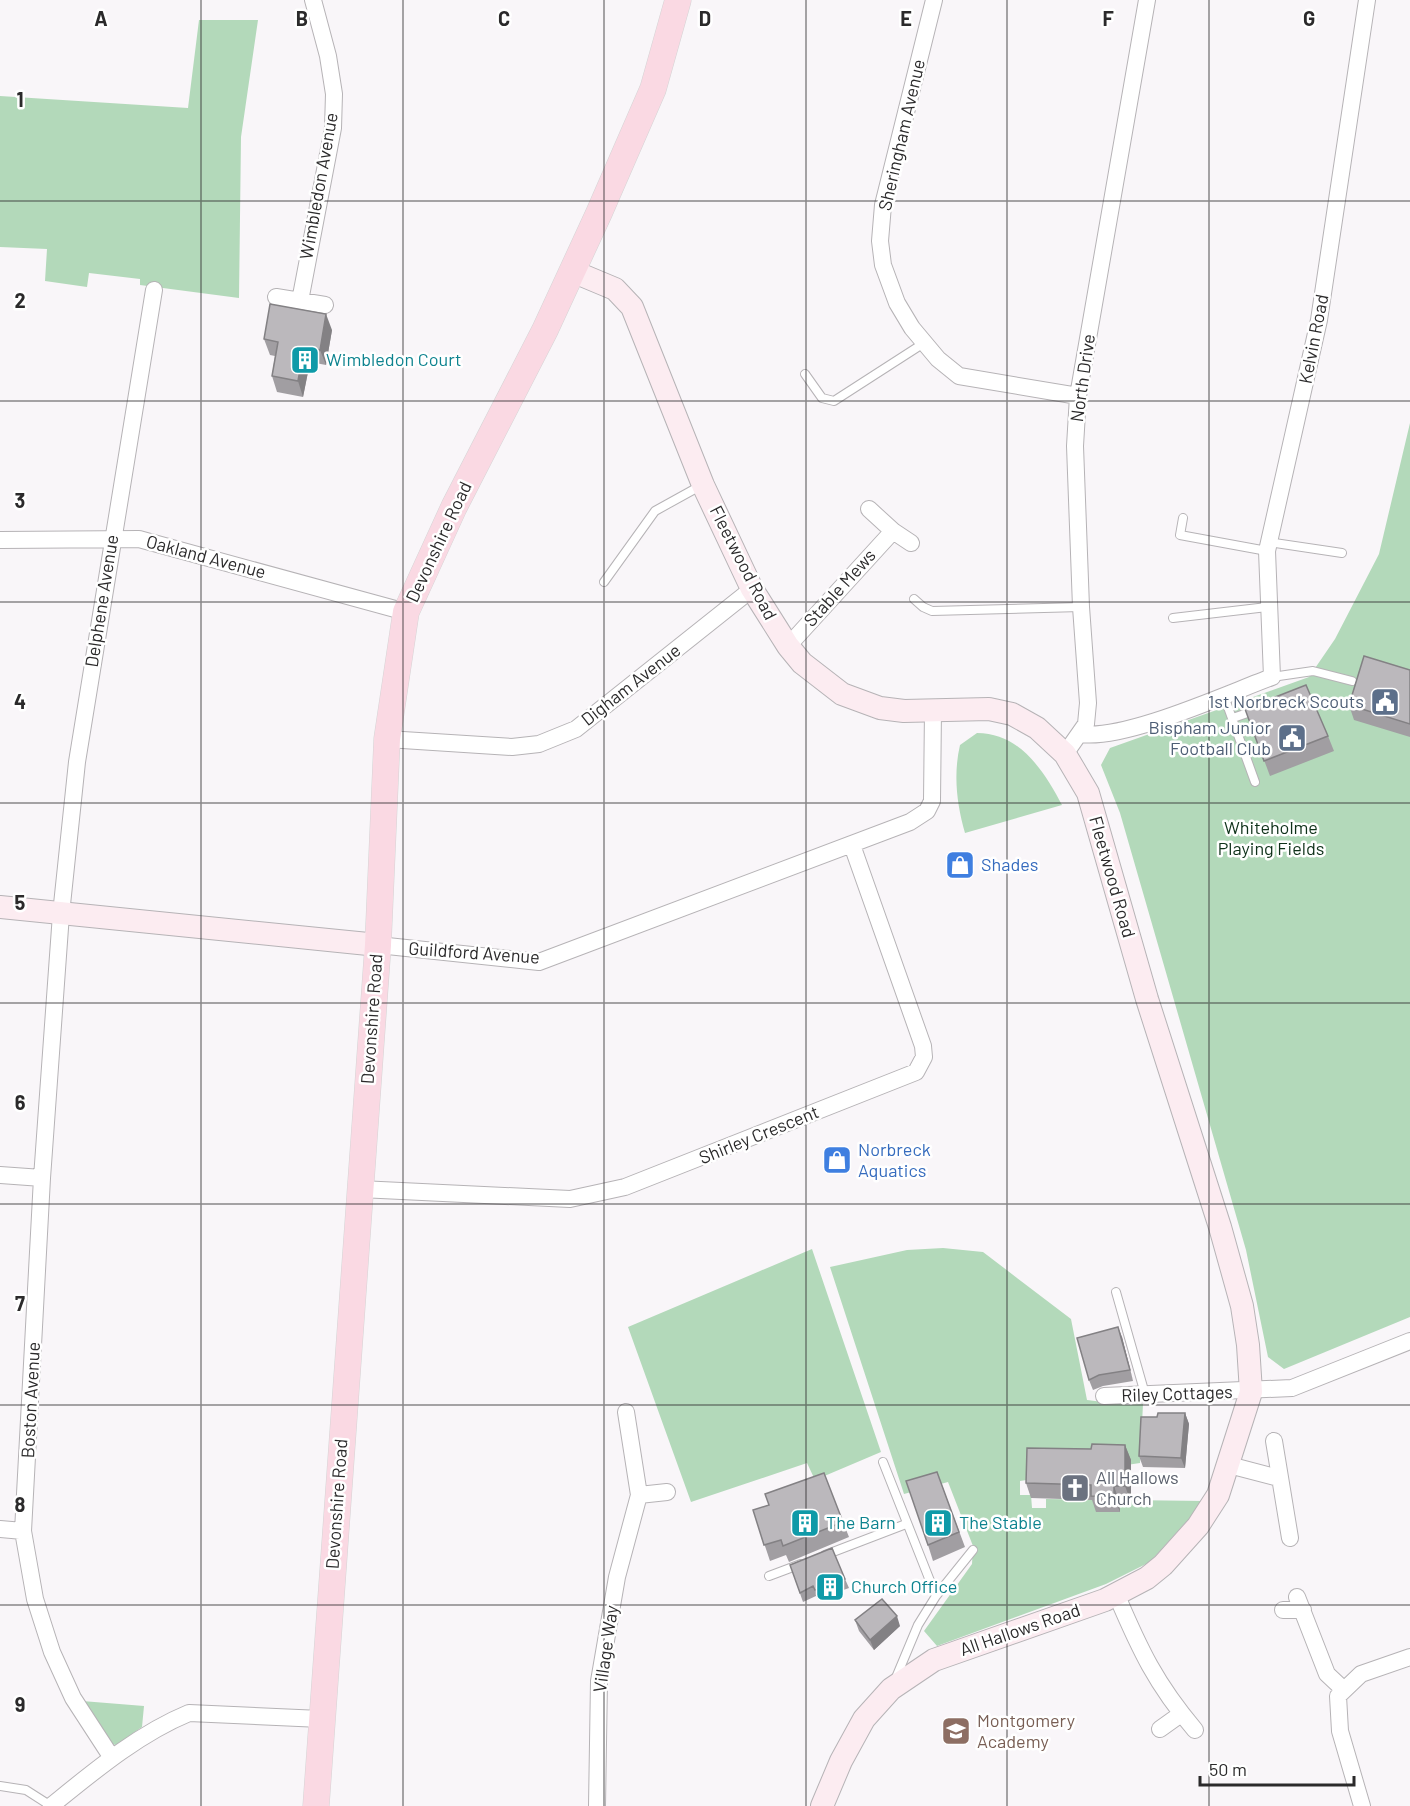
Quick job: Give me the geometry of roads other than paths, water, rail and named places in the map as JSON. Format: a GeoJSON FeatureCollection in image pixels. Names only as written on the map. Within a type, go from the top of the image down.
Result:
{"type":"FeatureCollection","features":[{"type":"Feature","properties":{"kind":"main road"},"geometry":{"type":"LineString","coordinates":[[572,271],[653,89],[678,0]]}},
{"type":"Feature","properties":{"kind":"main road","name":"Devonshire Road"},"geometry":{"type":"LineString","coordinates":[[316,1806],[378,945],[387,739],[406,612],[454,507],[545,330],[572,271]]}},
{"type":"Feature","properties":{"kind":"street","name":"Wimbledon Avenue"},"geometry":{"type":"LineString","coordinates":[[300,301],[333,128],[334,94],[328,56],[314,0]]}},
{"type":"Feature","properties":{"kind":"street","name":"Sheringham Avenue"},"geometry":{"type":"LineString","coordinates":[[934,0],[883,205],[880,241],[883,265],[897,303],[924,343],[959,376],[1078,396]]}},
{"type":"Feature","properties":{"kind":"street","name":"North Drive"},"geometry":{"type":"LineString","coordinates":[[1065,754],[1086,724],[1088,703],[1081,607],[1075,446],[1078,396],[1147,0]]}},
{"type":"Feature","properties":{"kind":"street","name":"Kelvin Road"},"geometry":{"type":"LineString","coordinates":[[1272,677],[1267,607],[1268,547],[1319,320],[1367,0]]}},
{"type":"Feature","properties":{"kind":"street","name":"Fleetwood Road"},"geometry":{"type":"LineString","coordinates":[[572,271],[615,289],[632,306],[703,485],[752,589],[788,646],[820,679],[860,702],[892,710],[1002,710],[1036,728],[1055,742],[1065,754],[1088,793],[1147,999],[1220,1227],[1242,1306],[1248,1345],[1251,1392]]}},
{"type":"Feature","properties":{"kind":"street","name":"Delphene Avenue"},"geometry":{"type":"LineString","coordinates":[[61,914],[77,762],[154,290]]}},
{"type":"Feature","properties":{"kind":"street"},"geometry":{"type":"LineString","coordinates":[[276,297],[325,305]]}},
{"type":"Feature","properties":{"kind":"street"},"geometry":{"type":"LineString","coordinates":[[869,509],[893,531],[911,543]]}},
{"type":"Feature","properties":{"kind":"street","name":"Stable Mews"},"geometry":{"type":"LineString","coordinates":[[788,646],[893,531]]}},
{"type":"Feature","properties":{"kind":"street","name":"Oakland Avenue"},"geometry":{"type":"LineString","coordinates":[[0,540],[139,539],[406,612]]}},
{"type":"Feature","properties":{"kind":"street","name":"Digham Avenue"},"geometry":{"type":"LineString","coordinates":[[387,739],[512,747],[539,744],[576,729],[752,589]]}},
{"type":"Feature","properties":{"kind":"street"},"geometry":{"type":"LineString","coordinates":[[1081,734],[1097,736],[1109,734],[1272,677]]}},
{"type":"Feature","properties":{"kind":"street","name":"Guildford Avenue"},"geometry":{"type":"LineString","coordinates":[[0,907],[539,962],[910,822],[927,811],[932,801],[933,710]]}},
{"type":"Feature","properties":{"kind":"street","name":"Shirley Crescent"},"geometry":{"type":"LineString","coordinates":[[360,1189],[570,1199],[625,1187],[916,1072],[924,1057],[923,1046],[852,845]]}},
{"type":"Feature","properties":{"kind":"street","name":"Boston Avenue"},"geometry":{"type":"LineString","coordinates":[[61,914],[42,1178],[23,1531],[35,1599],[52,1652],[73,1698],[112,1758]]}},
{"type":"Feature","properties":{"kind":"street"},"geometry":{"type":"LineString","coordinates":[[0,1175],[42,1178]]}},
{"type":"Feature","properties":{"kind":"street","name":"Riley Cottages"},"geometry":{"type":"LineString","coordinates":[[1104,1396],[1251,1392],[1303,1385],[1410,1341]]}},
{"type":"Feature","properties":{"kind":"street","name":"All Hallows Road"},"geometry":{"type":"LineString","coordinates":[[822,1806],[841,1761],[864,1719],[891,1689],[934,1660],[1117,1596],[1147,1578],[1163,1565],[1198,1526],[1218,1495],[1251,1392]]}},
{"type":"Feature","properties":{"kind":"street","name":"Village Way"},"geometry":{"type":"LineString","coordinates":[[597,1806],[599,1681],[617,1577],[639,1495],[626,1412]]}},
{"type":"Feature","properties":{"kind":"street"},"geometry":{"type":"LineString","coordinates":[[1274,1441],[1290,1538]]}},
{"type":"Feature","properties":{"kind":"street"},"geometry":{"type":"LineString","coordinates":[[1229,1465],[1279,1478]]}},
{"type":"Feature","properties":{"kind":"street"},"geometry":{"type":"LineString","coordinates":[[639,1495],[667,1492]]}},
{"type":"Feature","properties":{"kind":"street"},"geometry":{"type":"LineString","coordinates":[[0,1529],[23,1531]]}},
{"type":"Feature","properties":{"kind":"street"},"geometry":{"type":"LineString","coordinates":[[1117,1596],[1143,1659],[1194,1730]]}},
{"type":"Feature","properties":{"kind":"street"},"geometry":{"type":"LineString","coordinates":[[1283,1610],[1300,1604],[1327,1674],[1344,1690]]}},
{"type":"Feature","properties":{"kind":"street"},"geometry":{"type":"LineString","coordinates":[[1362,1806],[1340,1731],[1338,1696],[1361,1674],[1410,1657]]}},
{"type":"Feature","properties":{"kind":"street"},"geometry":{"type":"LineString","coordinates":[[51,1806],[112,1758],[175,1719],[189,1713],[321,1719]]}},
{"type":"Feature","properties":{"kind":"street"},"geometry":{"type":"LineString","coordinates":[[1160,1729],[1181,1714]]}},
{"type":"Feature","properties":{"kind":"lane"},"geometry":{"type":"LineString","coordinates":[[805,374],[822,398],[834,401],[924,343]]}},
{"type":"Feature","properties":{"kind":"lane"},"geometry":{"type":"LineString","coordinates":[[604,582],[655,511],[703,485]]}},
{"type":"Feature","properties":{"kind":"lane"},"geometry":{"type":"LineString","coordinates":[[1183,518],[1180,535],[1342,554]]}},
{"type":"Feature","properties":{"kind":"lane"},"geometry":{"type":"LineString","coordinates":[[914,599],[923,607],[932,610],[1081,607]]}},
{"type":"Feature","properties":{"kind":"lane"},"geometry":{"type":"LineString","coordinates":[[1173,618],[1267,607]]}},
{"type":"Feature","properties":{"kind":"lane"},"geometry":{"type":"LineString","coordinates":[[1272,677],[1313,671],[1352,681]]}},
{"type":"Feature","properties":{"kind":"lane"},"geometry":{"type":"LineString","coordinates":[[1223,695],[1256,782]]}},
{"type":"Feature","properties":{"kind":"lane"},"geometry":{"type":"LineString","coordinates":[[1233,718],[1264,707]]}},
{"type":"Feature","properties":{"kind":"lane"},"geometry":{"type":"LineString","coordinates":[[1116,1292],[1145,1394]]}},
{"type":"Feature","properties":{"kind":"lane"},"geometry":{"type":"LineString","coordinates":[[883,1462],[936,1596]]}},
{"type":"Feature","properties":{"kind":"lane"},"geometry":{"type":"LineString","coordinates":[[769,1576],[906,1524]]}},
{"type":"Feature","properties":{"kind":"lane"},"geometry":{"type":"LineString","coordinates":[[891,1689],[918,1624],[936,1596],[973,1550]]}},
{"type":"Feature","properties":{"kind":"lane"},"geometry":{"type":"LineString","coordinates":[[0,1786],[26,1790],[51,1806]]}},
{"type":"Feature","properties":{"kind":"place","name":"Wimbledon Court"},"geometry":{"type":"Point","coordinates":[305,360]}},
{"type":"Feature","properties":{"kind":"place","name":"1st Norbreck Scouts"},"geometry":{"type":"Point","coordinates":[1385,702]}},
{"type":"Feature","properties":{"kind":"place","name":"Bispham Junior Football Club"},"geometry":{"type":"Point","coordinates":[1292,738]}},
{"type":"Feature","properties":{"kind":"place","name":"Shades"},"geometry":{"type":"Point","coordinates":[960,865]}},
{"type":"Feature","properties":{"kind":"place","name":"Norbreck Aquatics"},"geometry":{"type":"Point","coordinates":[837,1160]}},
{"type":"Feature","properties":{"kind":"place","name":"All Hallows Church"},"geometry":{"type":"Point","coordinates":[1075,1488]}},
{"type":"Feature","properties":{"kind":"place","name":"The Barn"},"geometry":{"type":"Point","coordinates":[805,1523]}},
{"type":"Feature","properties":{"kind":"place","name":"The Stable"},"geometry":{"type":"Point","coordinates":[938,1523]}},
{"type":"Feature","properties":{"kind":"place","name":"Church Office"},"geometry":{"type":"Point","coordinates":[830,1587]}},
{"type":"Feature","properties":{"kind":"place","name":"Montgomery Academy"},"geometry":{"type":"Point","coordinates":[956,1731]}},
{"type":"Feature","properties":{"kind":"park label","name":"Whiteholme Playing Fields"},"geometry":{"type":"Point","coordinates":[1271,838]}}]}
